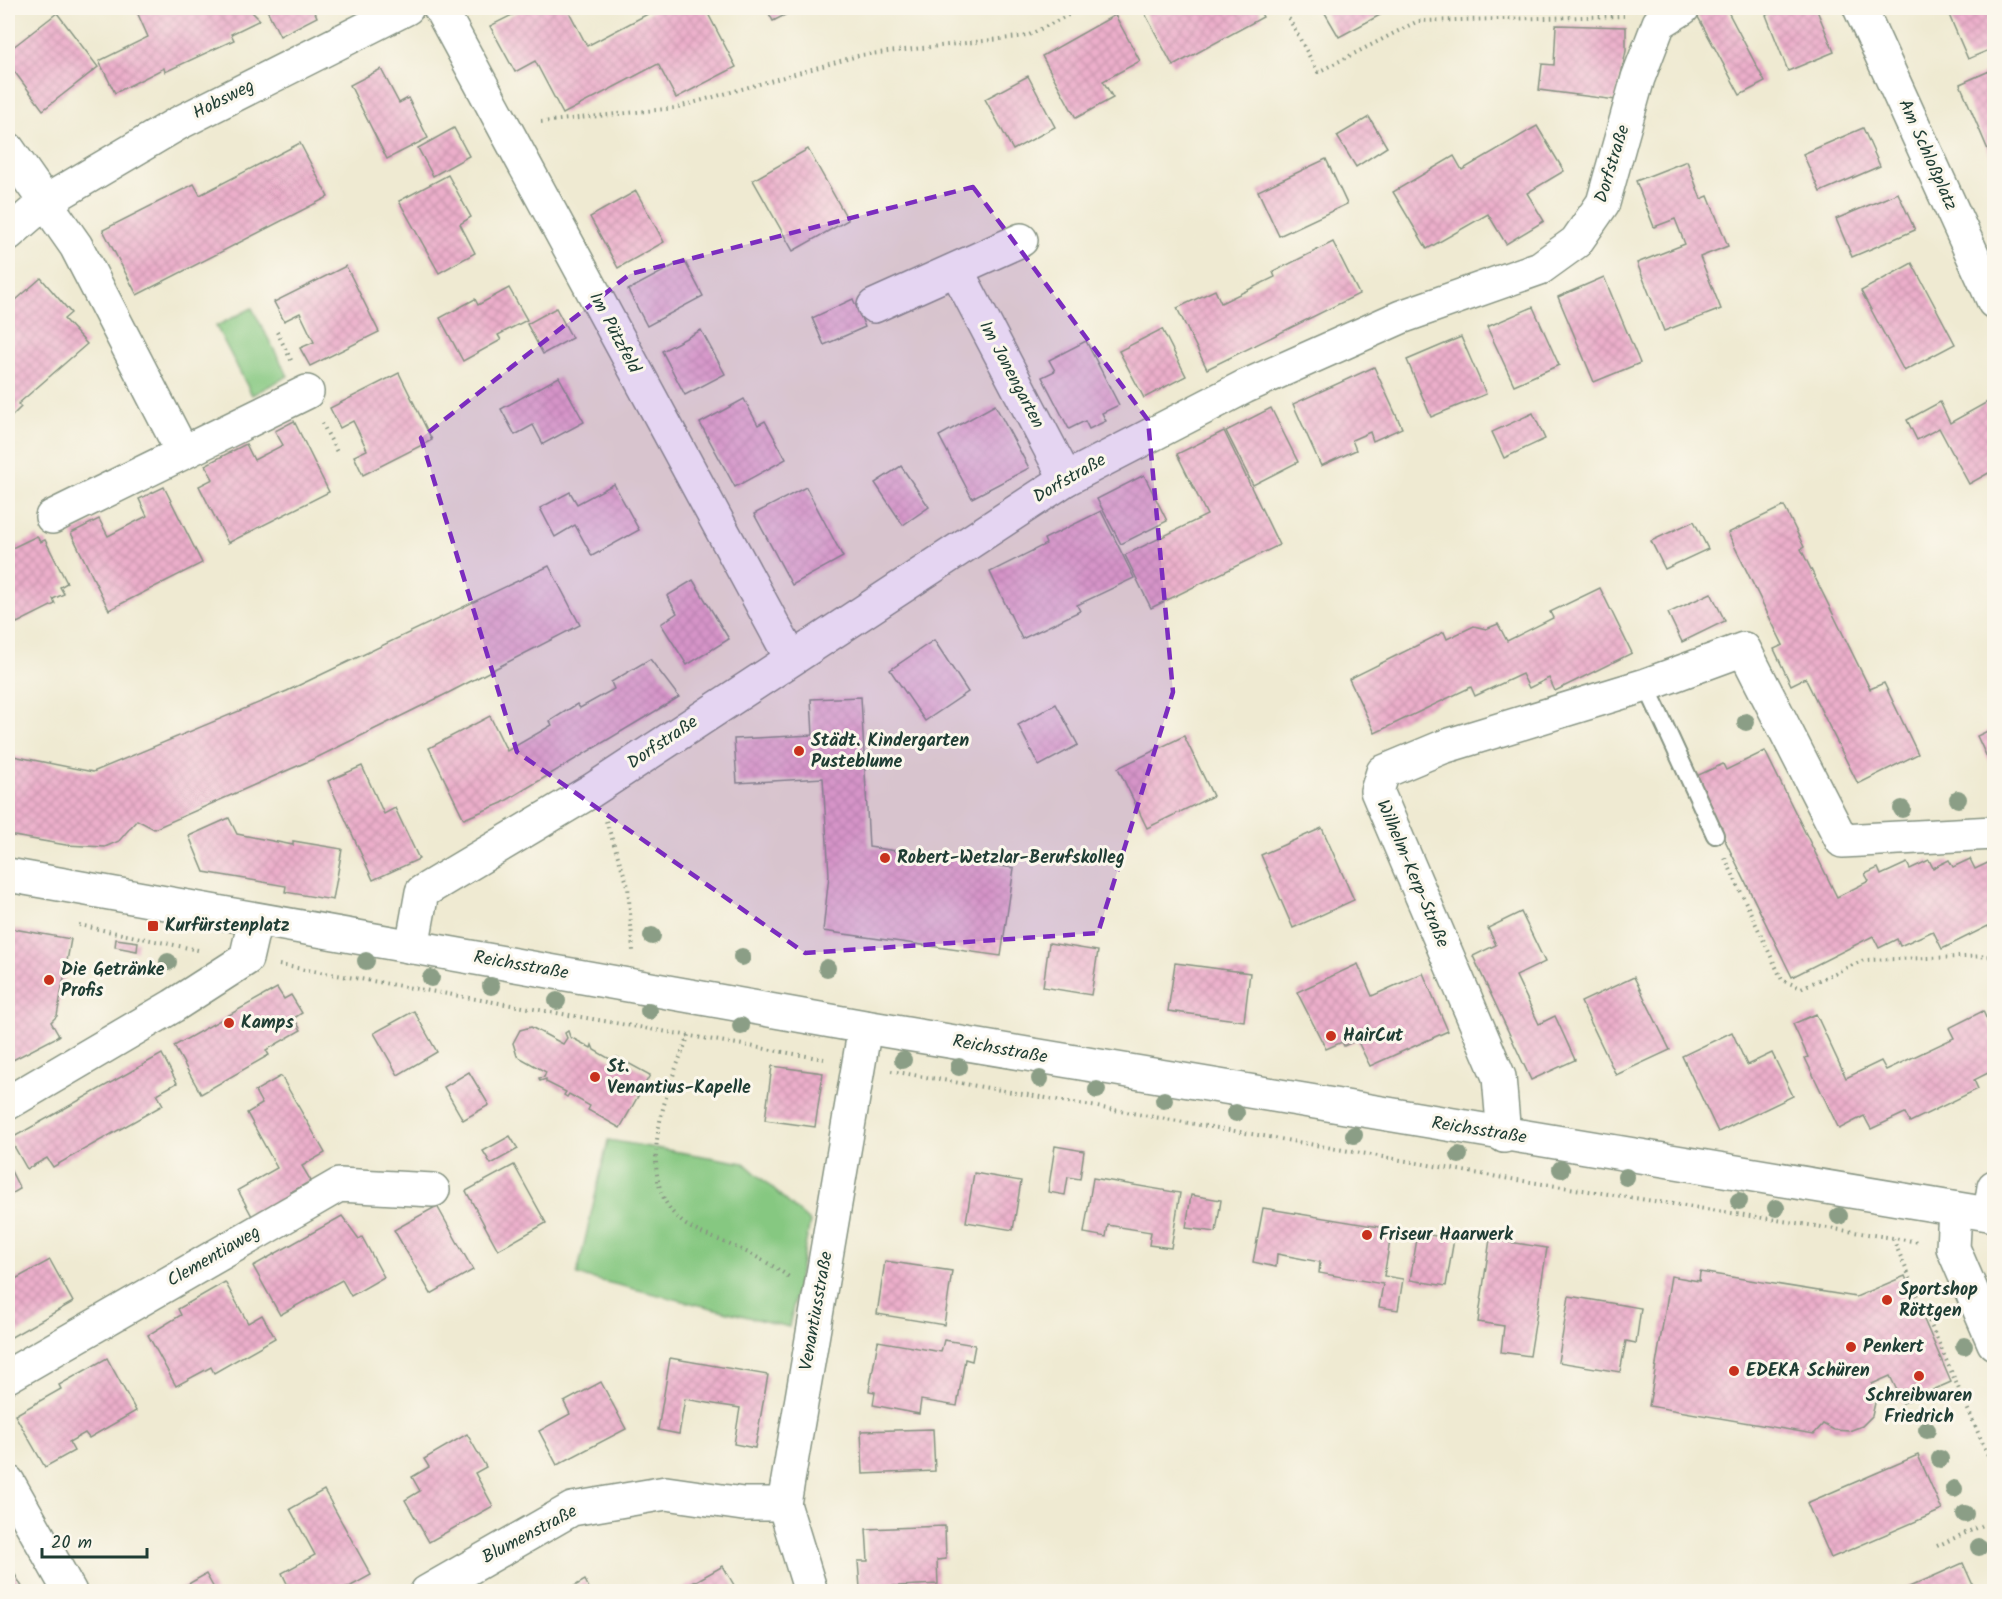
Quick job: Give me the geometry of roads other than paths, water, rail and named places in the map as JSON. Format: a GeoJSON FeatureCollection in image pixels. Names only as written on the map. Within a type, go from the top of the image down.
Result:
{"type":"FeatureCollection","features":[{"type":"Feature","properties":{"kind":"street","name":"Hobsweg"},"geometry":{"type":"LineString","coordinates":[[8,234],[45,202],[177,124],[407,8]]}},
{"type":"Feature","properties":{"kind":"street","name":"Im Pützfeld"},"geometry":{"type":"LineString","coordinates":[[440,8],[791,658]]}},
{"type":"Feature","properties":{"kind":"street","name":"Dorfstraße"},"geometry":{"type":"LineString","coordinates":[[412,947],[422,892],[591,791],[1065,479],[1244,387],[1401,317],[1540,268],[1576,242],[1603,203],[1638,78],[1659,23],[1683,8]]}},
{"type":"Feature","properties":{"kind":"street","name":"Am Schloßplatz"},"geometry":{"type":"LineString","coordinates":[[1860,8],[1995,302]]}},
{"type":"Feature","properties":{"kind":"street"},"geometry":{"type":"LineString","coordinates":[[8,149],[76,246],[182,451]]}},
{"type":"Feature","properties":{"kind":"street"},"geometry":{"type":"LineString","coordinates":[[874,306],[957,271],[1021,240]]}},
{"type":"Feature","properties":{"kind":"street","name":"Im Jonengarten"},"geometry":{"type":"LineString","coordinates":[[957,271],[1065,479]]}},
{"type":"Feature","properties":{"kind":"street"},"geometry":{"type":"LineString","coordinates":[[52,517],[182,451],[307,392]]}},
{"type":"Feature","properties":{"kind":"street","name":"Wilhelm-Kerp-Straße"},"geometry":{"type":"LineString","coordinates":[[1504,1136],[1499,1077],[1377,791],[1383,772],[1443,747],[1646,685],[1744,648],[1842,841],[1995,833]]}},
{"type":"Feature","properties":{"kind":"street","name":"Reichsstraße"},"geometry":{"type":"LineString","coordinates":[[8,875],[865,1027],[1504,1136],[1955,1209],[1993,1205]]}},
{"type":"Feature","properties":{"kind":"street"},"geometry":{"type":"LineString","coordinates":[[8,1103],[246,959],[255,920]]}},
{"type":"Feature","properties":{"kind":"street","name":"Venantiusstraße"},"geometry":{"type":"LineString","coordinates":[[811,1592],[784,1504],[865,1027]]}},
{"type":"Feature","properties":{"kind":"street","name":"Clementiaweg"},"geometry":{"type":"LineString","coordinates":[[8,1376],[339,1185],[433,1190]]}},
{"type":"Feature","properties":{"kind":"street"},"geometry":{"type":"LineString","coordinates":[[1955,1209],[1953,1248],[1995,1343]]}},
{"type":"Feature","properties":{"kind":"street"},"geometry":{"type":"LineString","coordinates":[[8,1482],[70,1592]]}},
{"type":"Feature","properties":{"kind":"street","name":"Blumenstraße"},"geometry":{"type":"LineString","coordinates":[[427,1592],[572,1509],[666,1494],[743,1504],[784,1504]]}},
{"type":"Feature","properties":{"kind":"lane"},"geometry":{"type":"LineString","coordinates":[[1646,685],[1715,835]]}},
{"type":"Feature","properties":{"kind":"place","name":"Städt. Kindergarten Pusteblume"},"geometry":{"type":"Point","coordinates":[799,751]}},
{"type":"Feature","properties":{"kind":"place","name":"Robert-Wetzlar-Berufskolleg"},"geometry":{"type":"Point","coordinates":[885,858]}},
{"type":"Feature","properties":{"kind":"place","name":"Kurfürstenplatz"},"geometry":{"type":"Point","coordinates":[153,926]}},
{"type":"Feature","properties":{"kind":"place","name":"Die Getränke Profis"},"geometry":{"type":"Point","coordinates":[49,980]}},
{"type":"Feature","properties":{"kind":"place","name":"Kamps"},"geometry":{"type":"Point","coordinates":[229,1023]}},
{"type":"Feature","properties":{"kind":"place","name":"HairCut"},"geometry":{"type":"Point","coordinates":[1331,1036]}},
{"type":"Feature","properties":{"kind":"place","name":"St. Venantius-Kapelle"},"geometry":{"type":"Point","coordinates":[595,1077]}},
{"type":"Feature","properties":{"kind":"place","name":"Friseur Haarwerk"},"geometry":{"type":"Point","coordinates":[1367,1235]}},
{"type":"Feature","properties":{"kind":"place","name":"Sportshop Röttgen"},"geometry":{"type":"Point","coordinates":[1887,1300]}},
{"type":"Feature","properties":{"kind":"place","name":"Penkert"},"geometry":{"type":"Point","coordinates":[1851,1347]}},
{"type":"Feature","properties":{"kind":"place","name":"EDEKA Schüren"},"geometry":{"type":"Point","coordinates":[1734,1371]}},
{"type":"Feature","properties":{"kind":"place","name":"Schreibwaren Friedrich"},"geometry":{"type":"Point","coordinates":[1919,1376]}}]}
